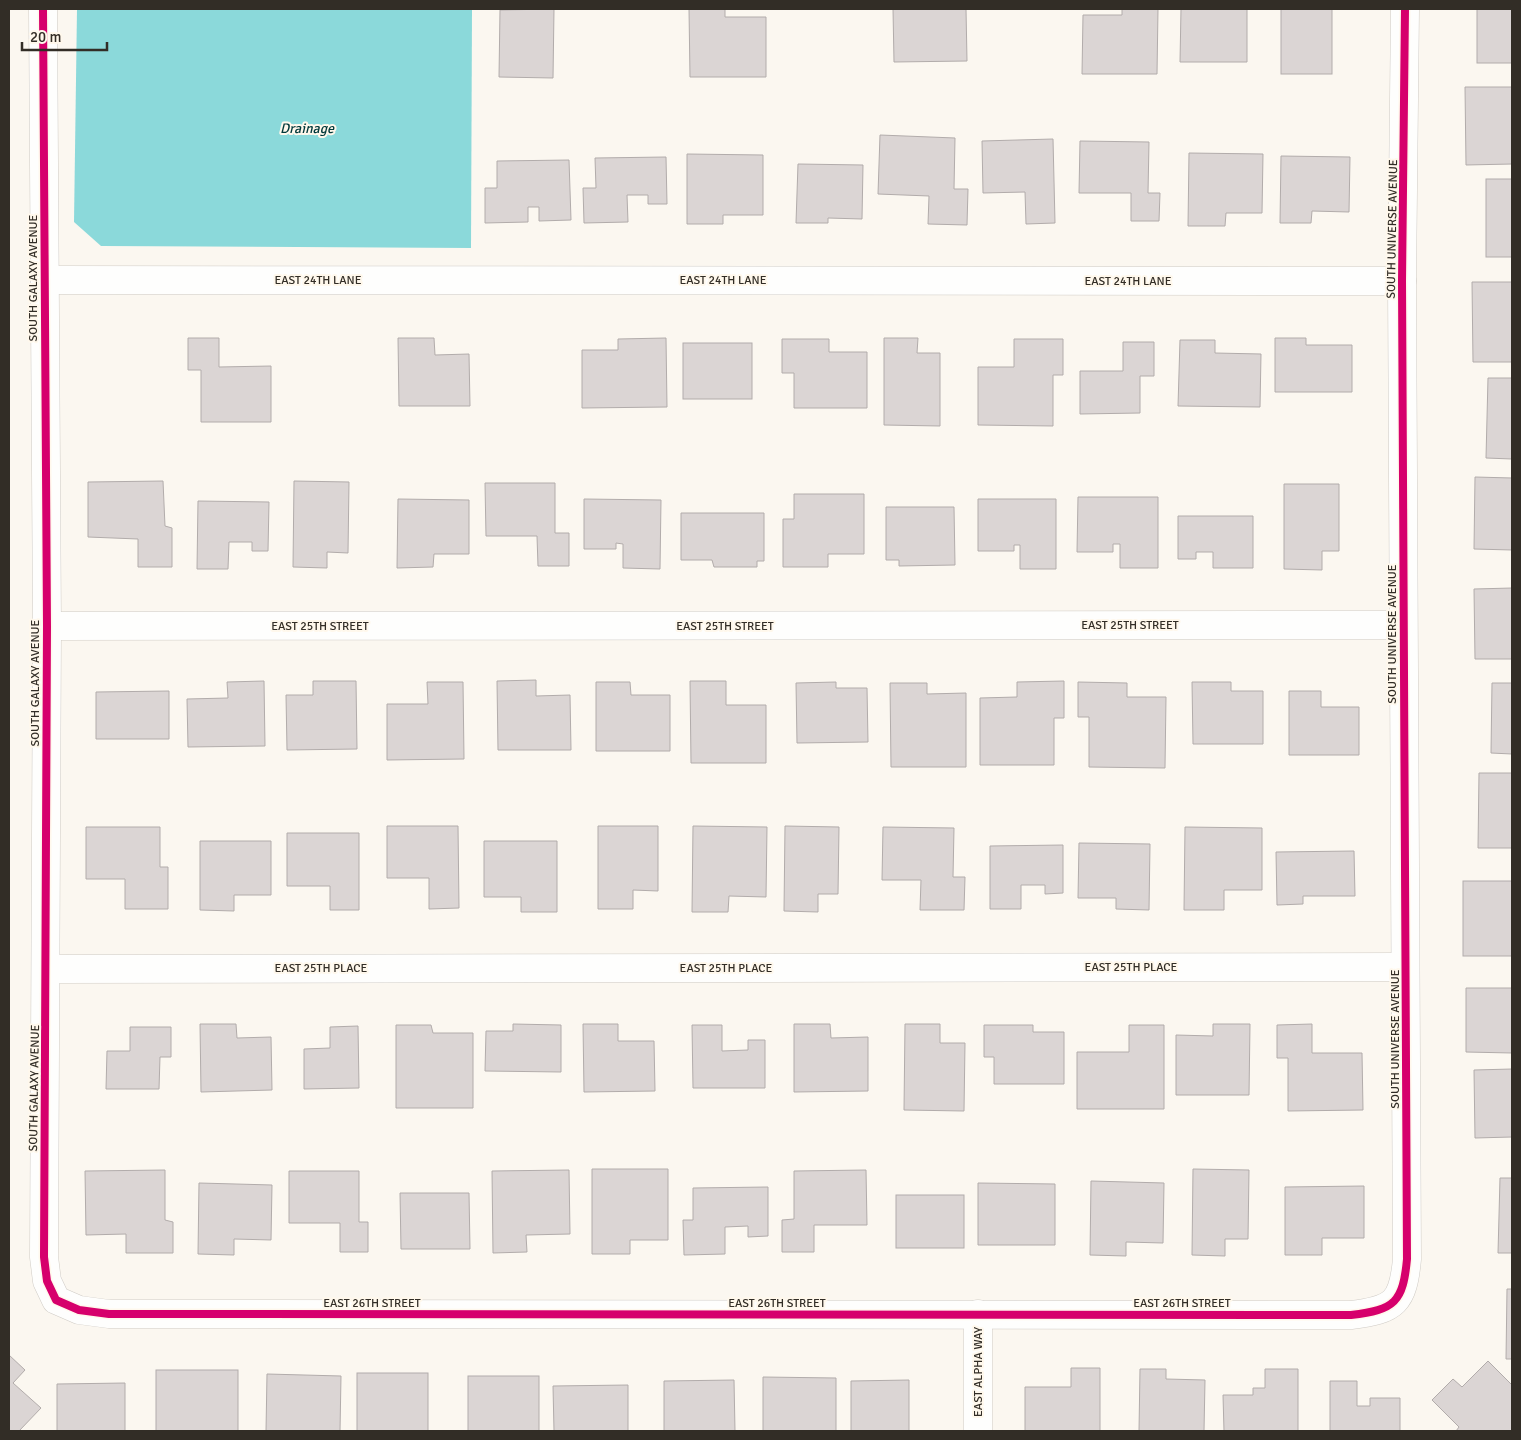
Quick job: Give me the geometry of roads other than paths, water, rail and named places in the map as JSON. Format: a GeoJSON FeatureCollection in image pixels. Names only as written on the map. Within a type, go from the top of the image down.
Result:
{"type":"FeatureCollection","features":[{"type":"Feature","properties":{"kind":"street","name":"SOUTH GALAXY AVENUE"},"geometry":{"type":"LineString","coordinates":[[43,9],[47,626],[44,1257],[47,1281],[56,1300],[79,1310],[109,1314]]}},
{"type":"Feature","properties":{"kind":"street","name":"SOUTH UNIVERSE AVENUE"},"geometry":{"type":"LineString","coordinates":[[1405,9],[1402,281],[1407,1259]]}},
{"type":"Feature","properties":{"kind":"street","name":"EAST 24TH LANE"},"geometry":{"type":"LineString","coordinates":[[45,280],[1402,281]]}},
{"type":"Feature","properties":{"kind":"street","name":"EAST 25TH STREET"},"geometry":{"type":"LineString","coordinates":[[47,626],[1403,625]]}},
{"type":"Feature","properties":{"kind":"street","name":"EAST 25TH PLACE"},"geometry":{"type":"LineString","coordinates":[[46,968],[1405,967]]}},
{"type":"Feature","properties":{"kind":"street","name":"EAST 26TH STREET"},"geometry":{"type":"LineString","coordinates":[[109,1314],[1351,1315],[1376,1312],[1393,1304],[1404,1286],[1407,1259]]}},
{"type":"Feature","properties":{"kind":"street","name":"EAST ALPHA WAY"},"geometry":{"type":"LineString","coordinates":[[978,1314],[978,1431]]}},
{"type":"Feature","properties":{"kind":"water","name":"Drainage"},"geometry":{"type":"Polygon","coordinates":[[[77,9],[472,9],[471,248],[101,246],[74,222],[77,9]]]}}]}
